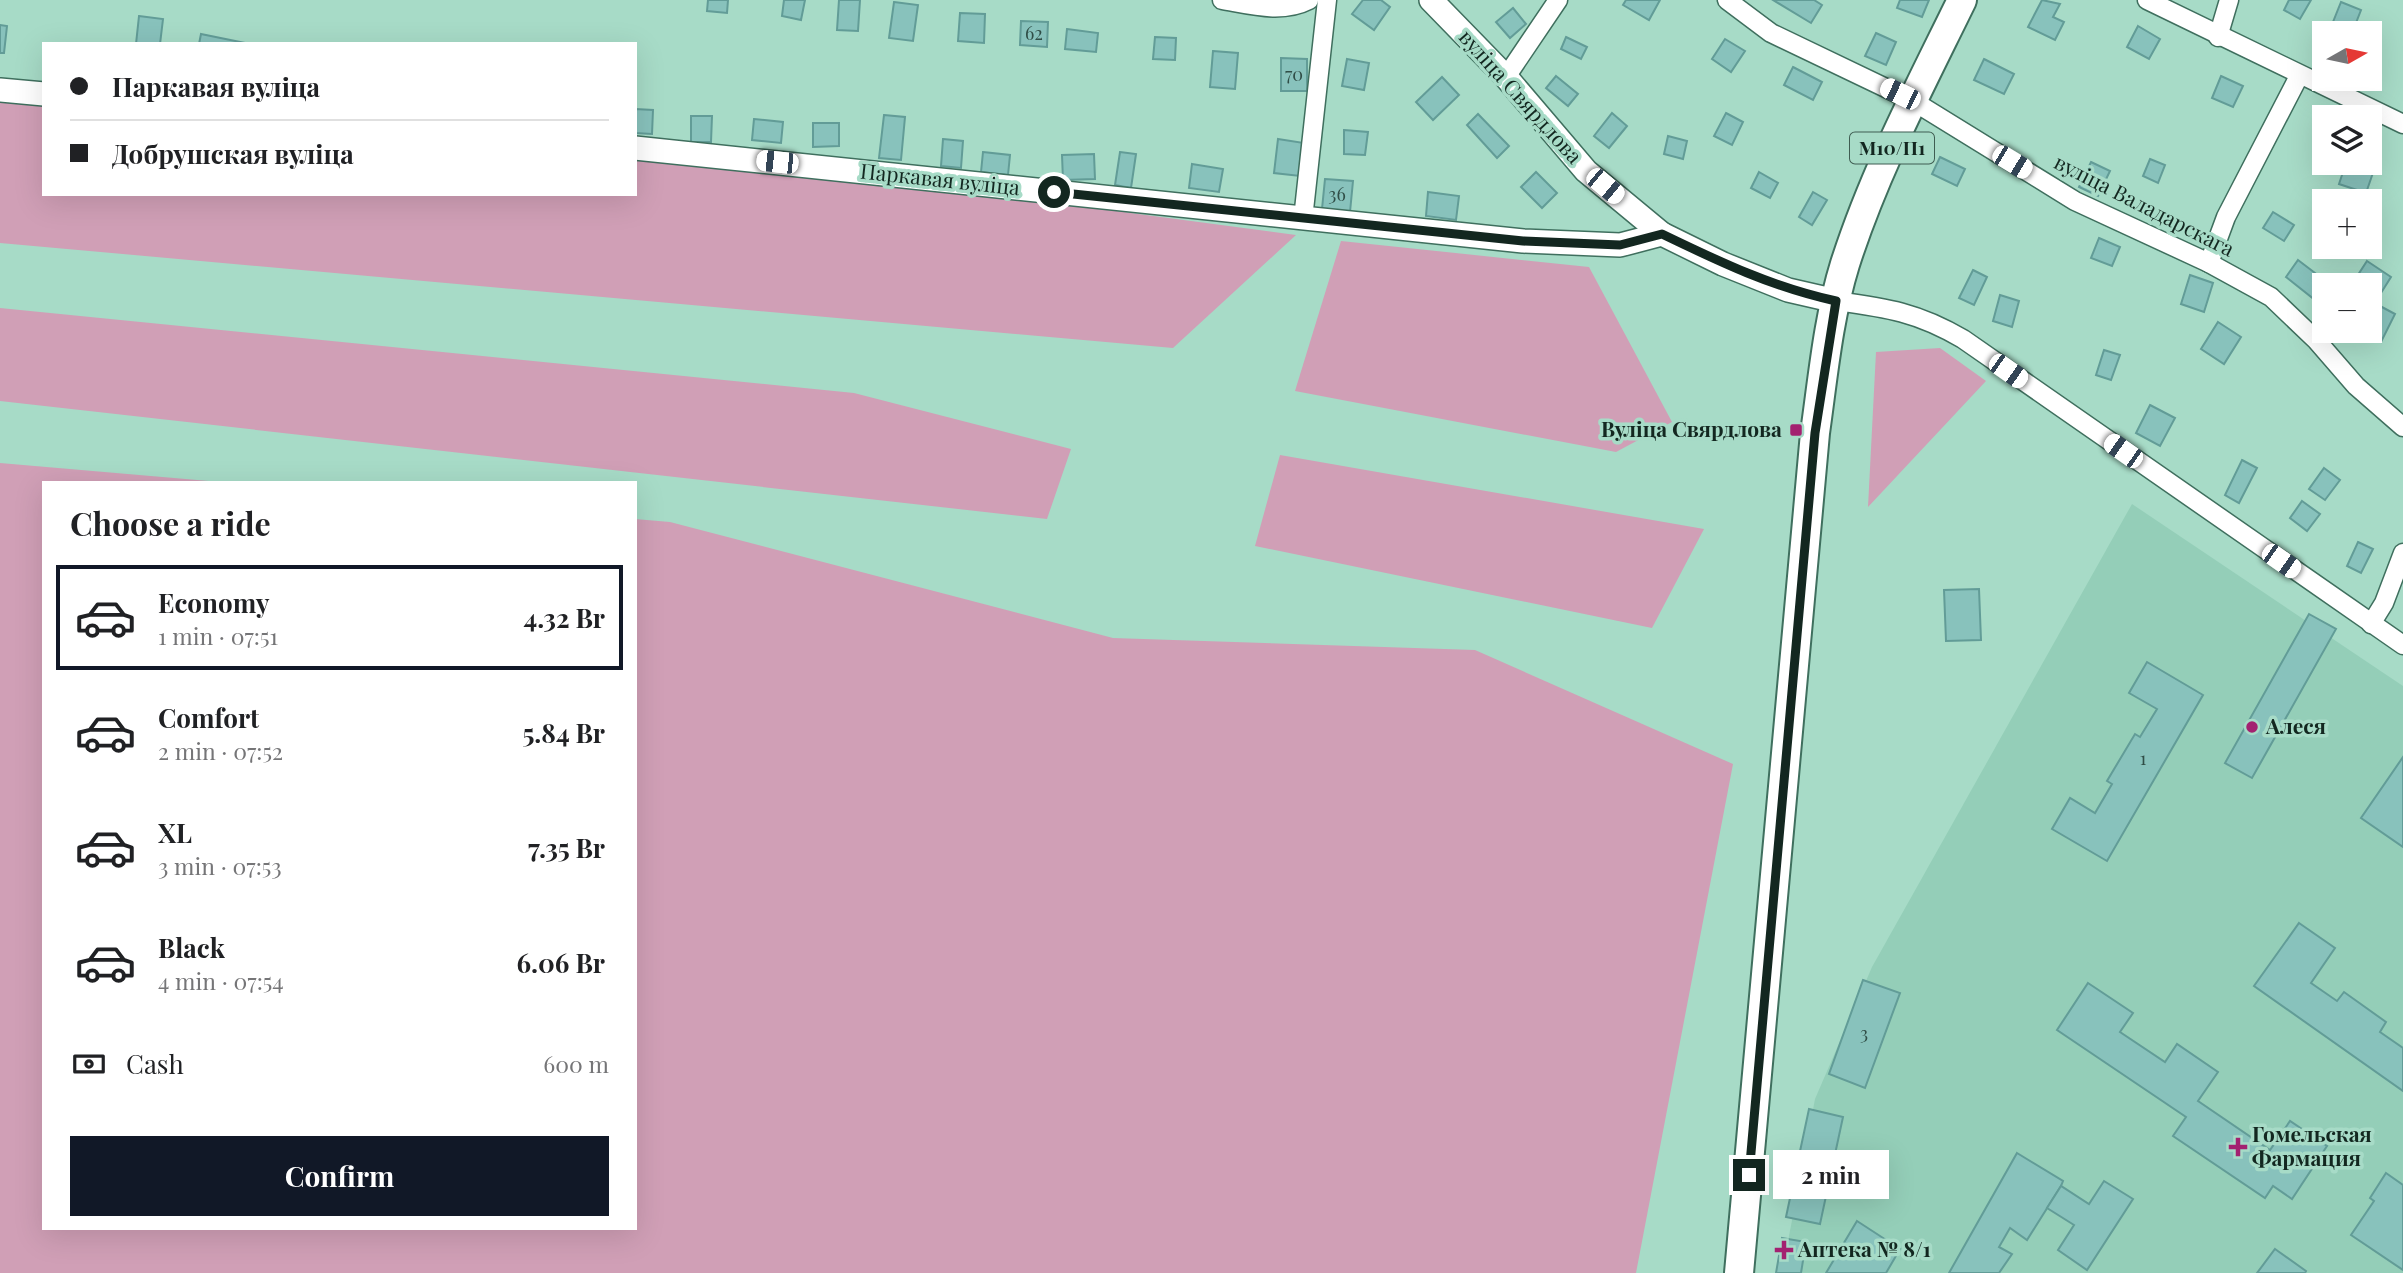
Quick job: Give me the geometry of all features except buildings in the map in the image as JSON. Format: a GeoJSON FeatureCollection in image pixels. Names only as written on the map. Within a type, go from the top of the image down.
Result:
{"type":"FeatureCollection","features":[{"type":"Feature","properties":{"kind":"main road","name":"М10/П1"},"geometry":{"type":"LineString","coordinates":[[1739,1273],[1815,433],[1836,301],[1845,265],[1869,197],[1962,0]]}},
{"type":"Feature","properties":{"kind":"street"},"geometry":{"type":"LineString","coordinates":[[1222,0],[1263,7],[1295,7],[1309,0]]}},
{"type":"Feature","properties":{"kind":"street"},"geometry":{"type":"LineString","coordinates":[[1303,219],[1327,0]]}},
{"type":"Feature","properties":{"kind":"street","name":"вуліца Свярдлова"},"geometry":{"type":"LineString","coordinates":[[1431,0],[1506,78],[1586,171],[1662,234],[1723,264],[1788,290],[1836,301],[1895,309],[1930,319],[1963,339],[2403,645]]}},
{"type":"Feature","properties":{"kind":"street"},"geometry":{"type":"LineString","coordinates":[[1506,78],[1558,0]]}},
{"type":"Feature","properties":{"kind":"street","name":"вуліца Валадарскага"},"geometry":{"type":"LineString","coordinates":[[1727,0],[1771,33],[1913,101],[2075,201],[2208,263],[2271,297],[2317,341],[2356,386],[2403,427]]}},
{"type":"Feature","properties":{"kind":"street"},"geometry":{"type":"LineString","coordinates":[[2147,0],[2218,37],[2403,124]]}},
{"type":"Feature","properties":{"kind":"street"},"geometry":{"type":"LineString","coordinates":[[2218,37],[2229,0]]}},
{"type":"Feature","properties":{"kind":"street"},"geometry":{"type":"LineString","coordinates":[[2208,263],[2226,217],[2299,76]]}},
{"type":"Feature","properties":{"kind":"street"},"geometry":{"type":"LineString","coordinates":[[0,90],[42,94]]}},
{"type":"Feature","properties":{"kind":"street","name":"Паркавая вуліца"},"geometry":{"type":"LineString","coordinates":[[637,148],[1551,243],[1620,245],[1662,234]]}},
{"type":"Feature","properties":{"kind":"street"},"geometry":{"type":"LineString","coordinates":[[2371,624],[2384,603],[2403,553]]}},
{"type":"Feature","properties":{"kind":"shaded area"},"geometry":{"type":"Polygon","coordinates":[[[0,102],[42,106],[42,196],[637,196],[637,159],[1011,197],[1296,235],[1173,348],[0,243],[0,102]]]}},
{"type":"Feature","properties":{"kind":"shaded area"},"geometry":{"type":"Polygon","coordinates":[[[1341,241],[1589,267],[1672,422],[1616,452],[1295,391],[1341,241]]]}},
{"type":"Feature","properties":{"kind":"shaded area"},"geometry":{"type":"Polygon","coordinates":[[[0,308],[854,393],[1071,449],[1047,519],[0,401],[0,308]]]}},
{"type":"Feature","properties":{"kind":"shaded area"},"geometry":{"type":"Polygon","coordinates":[[[1940,348],[1986,381],[1868,507],[1876,352],[1940,348]]]}},
{"type":"Feature","properties":{"kind":"shaded area"},"geometry":{"type":"Polygon","coordinates":[[[1280,455],[1704,529],[1652,628],[1255,546],[1280,455]]]}},
{"type":"Feature","properties":{"kind":"shaded area"},"geometry":{"type":"Polygon","coordinates":[[[0,463],[209,481],[42,481],[42,1230],[637,1230],[637,519],[670,522],[1113,638],[1475,650],[1733,764],[1636,1273],[0,1273],[0,463]]]}},
{"type":"Feature","properties":{"kind":"shaded area"},"geometry":{"type":"Polygon","coordinates":[[[2132,504],[2403,686],[2403,1273],[1782,1273],[1815,1099],[1872,967],[2132,504]]]}},
{"type":"Feature","properties":{"kind":"place","name":"Вуліца Свярдлова"},"geometry":{"type":"Point","coordinates":[1796,430]}},
{"type":"Feature","properties":{"kind":"place","name":"Алеся"},"geometry":{"type":"Point","coordinates":[2252,727]}},
{"type":"Feature","properties":{"kind":"place","name":"Гомельская Фармация"},"geometry":{"type":"Point","coordinates":[2238,1147]}},
{"type":"Feature","properties":{"kind":"place","name":"Аптека № 8/1"},"geometry":{"type":"Point","coordinates":[1784,1250]}},
{"type":"Feature","properties":{"kind":"route"},"geometry":{"type":"LineString","coordinates":[[1054,192],[1523,241],[1620,245],[1662,234],[1723,264],[1788,290],[1836,301],[1827,343],[1815,433],[1749,1175]]}}]}
